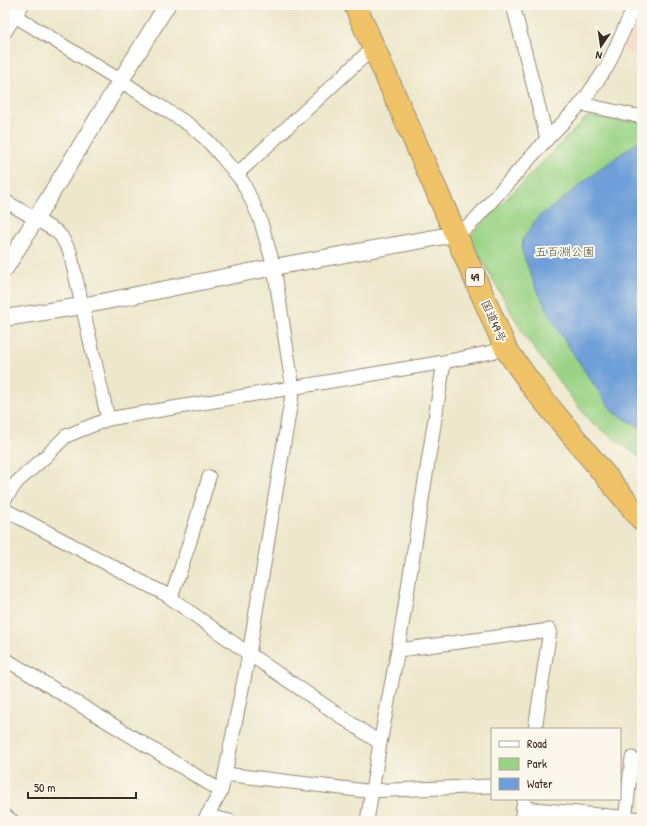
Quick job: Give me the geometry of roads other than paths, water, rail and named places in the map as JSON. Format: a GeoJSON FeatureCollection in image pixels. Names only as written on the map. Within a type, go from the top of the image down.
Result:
{"type":"FeatureCollection","features":[{"type":"Feature","properties":{"kind":"highway","name":"国道49号"},"geometry":{"type":"LineString","coordinates":[[355,5],[506,349],[536,391],[642,520]]}},
{"type":"Feature","properties":{"kind":"street"},"geometry":{"type":"LineString","coordinates":[[5,269],[167,5]]}},
{"type":"Feature","properties":{"kind":"street"},"geometry":{"type":"LineString","coordinates":[[513,5],[547,139]]}},
{"type":"Feature","properties":{"kind":"street"},"geometry":{"type":"LineString","coordinates":[[5,318],[82,306],[274,267],[456,234],[471,224],[547,139],[581,104],[607,67],[635,5]]}},
{"type":"Feature","properties":{"kind":"street"},"geometry":{"type":"LineString","coordinates":[[5,32],[14,10],[190,126],[208,141],[242,181],[260,219],[274,267],[294,389],[249,654],[225,774],[221,791],[205,819],[230,821]]}},
{"type":"Feature","properties":{"kind":"street"},"geometry":{"type":"LineString","coordinates":[[237,174],[374,47]]}},
{"type":"Feature","properties":{"kind":"street"},"geometry":{"type":"LineString","coordinates":[[581,104],[637,116],[642,114]]}},
{"type":"Feature","properties":{"kind":"street"},"geometry":{"type":"LineString","coordinates":[[5,201],[56,231],[61,236],[70,252],[108,419]]}},
{"type":"Feature","properties":{"kind":"street"},"geometry":{"type":"LineString","coordinates":[[5,500],[17,482],[66,436],[108,419],[294,389],[444,362],[506,349]]}},
{"type":"Feature","properties":{"kind":"street"},"geometry":{"type":"LineString","coordinates":[[367,821],[398,650],[444,362]]}},
{"type":"Feature","properties":{"kind":"street"},"geometry":{"type":"LineString","coordinates":[[171,598],[209,477]]}},
{"type":"Feature","properties":{"kind":"street"},"geometry":{"type":"LineString","coordinates":[[5,510],[171,598],[249,654],[380,743]]}},
{"type":"Feature","properties":{"kind":"street"},"geometry":{"type":"LineString","coordinates":[[398,650],[550,630],[535,728]]}},
{"type":"Feature","properties":{"kind":"street"},"geometry":{"type":"LineString","coordinates":[[5,659],[221,791]]}},
{"type":"Feature","properties":{"kind":"street"},"geometry":{"type":"LineString","coordinates":[[625,819],[632,758]]}},
{"type":"Feature","properties":{"kind":"street"},"geometry":{"type":"LineString","coordinates":[[225,774],[366,791],[491,786]]}},
{"type":"Feature","properties":{"kind":"street"},"geometry":{"type":"LineString","coordinates":[[523,809],[625,819],[642,819]]}},
{"type":"Feature","properties":{"kind":"street"},"geometry":{"type":"LineString","coordinates":[[5,818],[10,821]]}},
{"type":"Feature","properties":{"kind":"water"},"geometry":{"type":"Polygon","coordinates":[[[642,140],[642,428],[614,413],[588,376],[560,333],[536,288],[522,251],[523,239],[538,217],[587,179],[642,140]]]}},
{"type":"Feature","properties":{"kind":"park label","name":"五百淵公園"},"geometry":{"type":"Point","coordinates":[565,251]}}]}
